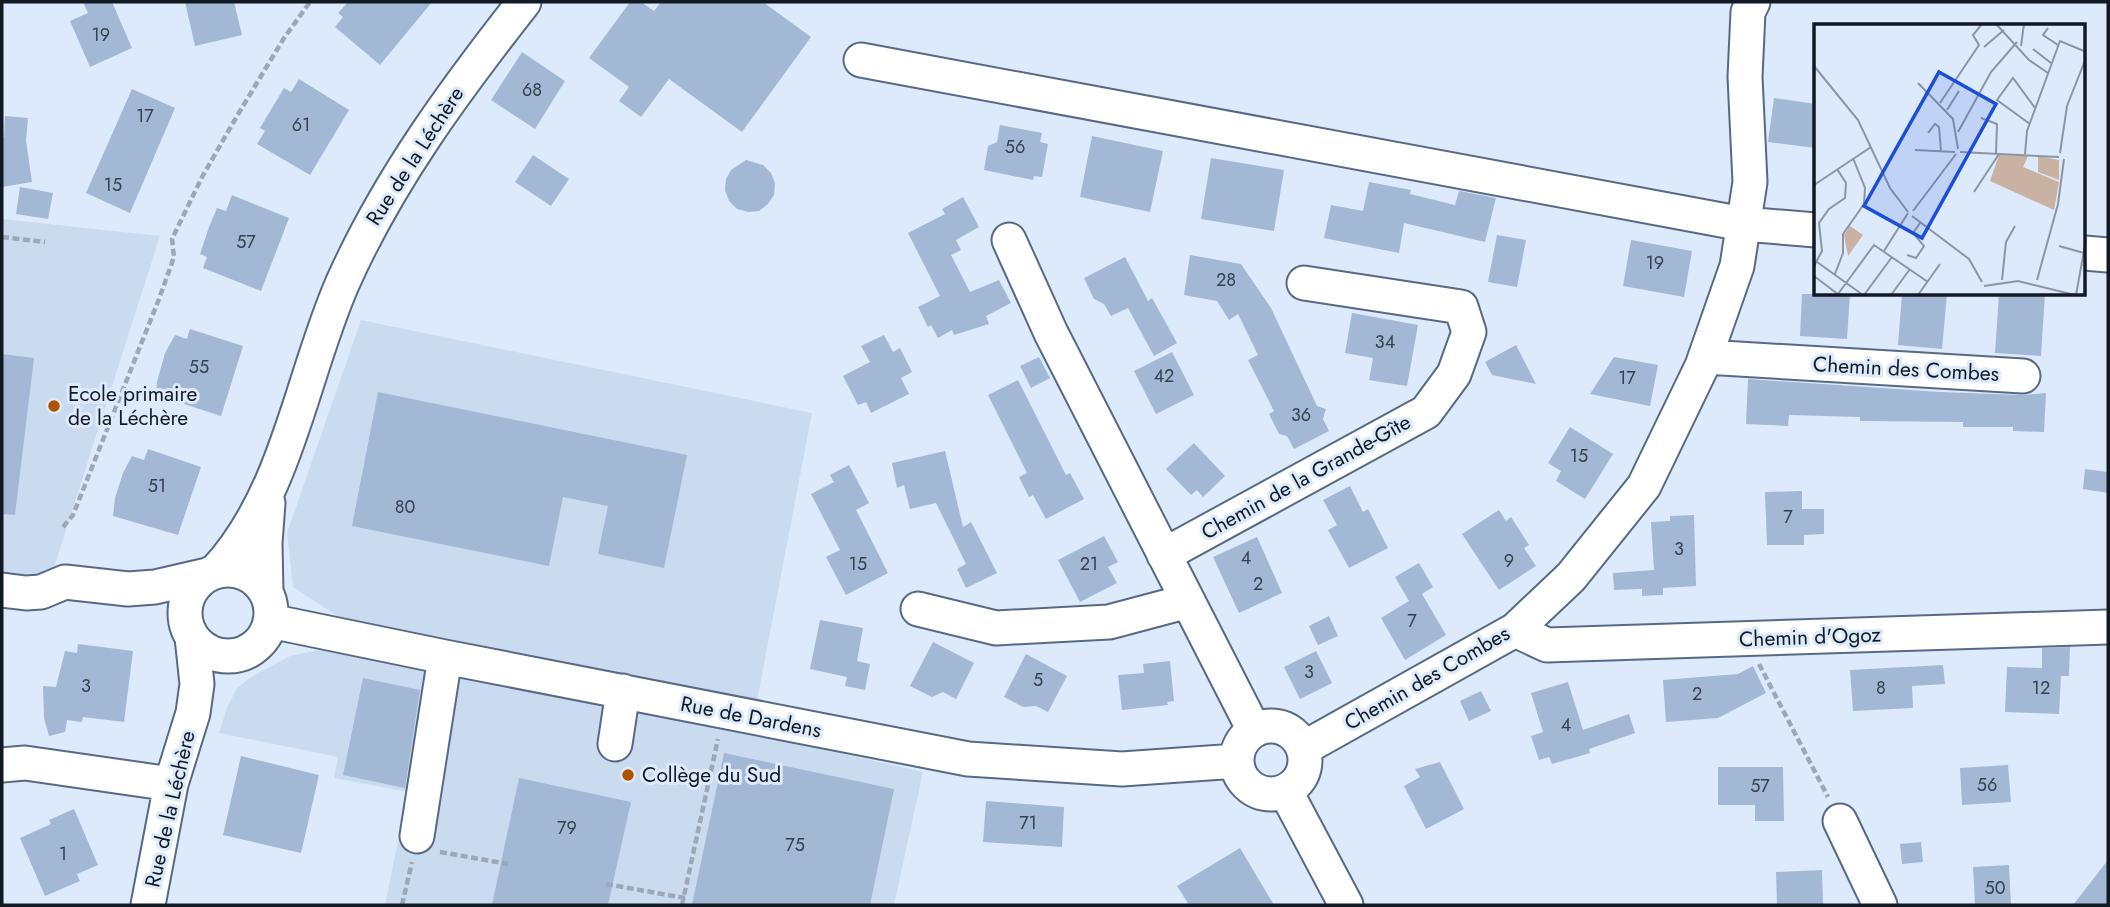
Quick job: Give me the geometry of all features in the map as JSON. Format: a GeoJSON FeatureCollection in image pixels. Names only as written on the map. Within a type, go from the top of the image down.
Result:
{"type":"FeatureCollection","features":[{"type":"Feature","properties":{"kind":"street","name":"Rue de la Léchère"},"geometry":{"type":"LineString","coordinates":[[211,574],[245,536],[259,510],[341,286],[370,224],[441,112],[524,2]]}},
{"type":"Feature","properties":{"kind":"street","name":"Chemin des Combes"},"geometry":{"type":"LineString","coordinates":[[1304,748],[1515,629],[1571,578],[1644,486],[1705,357],[1737,266],[1750,182],[1745,78],[1748,12],[1753,2]]}},
{"type":"Feature","properties":{"kind":"street"},"geometry":{"type":"LineString","coordinates":[[861,60],[1744,224],[1814,230]]}},
{"type":"Feature","properties":{"kind":"street"},"geometry":{"type":"LineString","coordinates":[[1009,240],[1051,333],[1254,730]]}},
{"type":"Feature","properties":{"kind":"street"},"geometry":{"type":"LineString","coordinates":[[2086,253],[2108,255]]}},
{"type":"Feature","properties":{"kind":"street","name":"Chemin de la Grande-Gîte"},"geometry":{"type":"LineString","coordinates":[[1164,555],[1426,412],[1454,374],[1469,332],[1461,307],[1304,283]]}},
{"type":"Feature","properties":{"kind":"street","name":"Chemin des Combes"},"geometry":{"type":"LineString","coordinates":[[1705,357],[2023,376]]}},
{"type":"Feature","properties":{"kind":"street","name":"Rue de la Léchère"},"geometry":{"type":"LineString","coordinates":[[268,607],[265,543],[271,480]]}},
{"type":"Feature","properties":{"kind":"street"},"geometry":{"type":"LineString","coordinates":[[2,590],[41,592],[65,582],[128,589],[155,587],[231,570],[245,574],[257,582],[268,607],[264,637],[252,649],[239,655],[211,653],[199,645],[173,614],[152,599],[128,589]]}},
{"type":"Feature","properties":{"kind":"street"},"geometry":{"type":"LineString","coordinates":[[191,634],[185,621],[188,596],[195,585],[211,574]]}},
{"type":"Feature","properties":{"kind":"street"},"geometry":{"type":"LineString","coordinates":[[918,609],[996,628],[1109,622],[1188,601]]}},
{"type":"Feature","properties":{"kind":"street","name":"Rue de Dardens"},"geometry":{"type":"LineString","coordinates":[[268,607],[445,657],[968,759],[1122,769],[1237,761]]}},
{"type":"Feature","properties":{"kind":"street","name":"Chemin d'Ogoz"},"geometry":{"type":"LineString","coordinates":[[1515,629],[1547,645],[2108,627]]}},
{"type":"Feature","properties":{"kind":"street","name":"Rue de la Léchère"},"geometry":{"type":"LineString","coordinates":[[148,905],[171,785],[193,713],[197,684],[191,634]]}},
{"type":"Feature","properties":{"kind":"street","name":"Rue de la Léchère"},"geometry":{"type":"LineString","coordinates":[[193,713],[209,689],[229,667],[252,649]]}},
{"type":"Feature","properties":{"kind":"street"},"geometry":{"type":"LineString","coordinates":[[416,842],[445,657]]}},
{"type":"Feature","properties":{"kind":"street"},"geometry":{"type":"LineString","coordinates":[[615,744],[623,691]]}},
{"type":"Feature","properties":{"kind":"street"},"geometry":{"type":"LineString","coordinates":[[1268,726],[1283,727],[1296,735],[1304,748],[1304,774],[1297,785],[1286,792],[1270,795],[1254,790],[1242,779],[1237,761],[1238,749],[1244,738],[1254,730],[1268,726]]}},
{"type":"Feature","properties":{"kind":"street"},"geometry":{"type":"LineString","coordinates":[[2,765],[25,763],[171,785]]}},
{"type":"Feature","properties":{"kind":"street"},"geometry":{"type":"LineString","coordinates":[[1286,792],[1346,905]]}},
{"type":"Feature","properties":{"kind":"street"},"geometry":{"type":"LineString","coordinates":[[1840,821],[1880,905]]}},
{"type":"Feature","properties":{"kind":"path"},"geometry":{"type":"LineString","coordinates":[[63,527],[73,515],[159,299],[174,257],[172,239],[202,177],[284,38],[310,2]]}},
{"type":"Feature","properties":{"kind":"path"},"geometry":{"type":"LineString","coordinates":[[2,237],[45,242]]}},
{"type":"Feature","properties":{"kind":"path"},"geometry":{"type":"LineString","coordinates":[[1746,639],[1840,821]]}},
{"type":"Feature","properties":{"kind":"path"},"geometry":{"type":"LineString","coordinates":[[682,905],[720,728]]}},
{"type":"Feature","properties":{"kind":"path"},"geometry":{"type":"LineString","coordinates":[[675,774],[709,782]]}},
{"type":"Feature","properties":{"kind":"path"},"geometry":{"type":"LineString","coordinates":[[402,905],[416,842],[508,864]]}},
{"type":"Feature","properties":{"kind":"path"},"geometry":{"type":"LineString","coordinates":[[606,884],[685,898]]}},
{"type":"Feature","properties":{"kind":"shaded area","name":"Ecole primaire de la Léchère"},"geometry":{"type":"Polygon","coordinates":[[[2,219],[160,236],[51,577],[2,583],[2,219]]]}},
{"type":"Feature","properties":{"kind":"shaded area"},"geometry":{"type":"Polygon","coordinates":[[[361,320],[812,413],[756,706],[337,616],[293,587],[287,533],[361,320]]]}},
{"type":"Feature","properties":{"kind":"shaded area","name":"Collège du Sud"},"geometry":{"type":"Polygon","coordinates":[[[325,649],[455,666],[923,772],[894,905],[385,905],[408,792],[334,778],[338,757],[219,733],[237,688],[251,677],[290,656],[325,649]]]}},
{"type":"Feature","properties":{"kind":"building"},"geometry":{"type":"Polygon","coordinates":[[[83,2],[112,2],[132,48],[90,67],[70,21],[88,13],[83,2]]]}},
{"type":"Feature","properties":{"kind":"building"},"geometry":{"type":"Polygon","coordinates":[[[185,2],[234,2],[242,35],[195,46],[185,2]]]}},
{"type":"Feature","properties":{"kind":"building"},"geometry":{"type":"Polygon","coordinates":[[[348,2],[432,2],[380,65],[335,27],[343,17],[338,13],[348,2]]]}},
{"type":"Feature","properties":{"kind":"building"},"geometry":{"type":"Polygon","coordinates":[[[630,2],[641,2],[654,11],[661,2],[763,2],[811,37],[742,132],[669,79],[641,117],[619,101],[629,87],[589,58],[630,2]]]}},
{"type":"Feature","properties":{"kind":"building"},"geometry":{"type":"Polygon","coordinates":[[[522,52],[565,81],[535,129],[491,100],[522,52]]]}},
{"type":"Feature","properties":{"kind":"building"},"geometry":{"type":"Polygon","coordinates":[[[299,79],[349,110],[310,175],[257,144],[265,131],[260,128],[284,88],[291,92],[299,79]]]}},
{"type":"Feature","properties":{"kind":"building"},"geometry":{"type":"Polygon","coordinates":[[[132,89],[175,108],[130,213],[86,193],[132,89]]]}},
{"type":"Feature","properties":{"kind":"building"},"geometry":{"type":"Polygon","coordinates":[[[1774,98],[1814,104],[1814,148],[1768,142],[1774,98]]]}},
{"type":"Feature","properties":{"kind":"building"},"geometry":{"type":"Polygon","coordinates":[[[5,116],[28,118],[26,141],[32,182],[2,187],[5,116]]]}},
{"type":"Feature","properties":{"kind":"building"},"geometry":{"type":"Polygon","coordinates":[[[1000,125],[1042,133],[1040,142],[1048,144],[1042,177],[1034,176],[1033,180],[984,170],[988,146],[997,142],[1000,125]]]}},
{"type":"Feature","properties":{"kind":"building"},"geometry":{"type":"Polygon","coordinates":[[[1092,136],[1163,151],[1150,212],[1080,197],[1092,136]]]}},
{"type":"Feature","properties":{"kind":"building"},"geometry":{"type":"Polygon","coordinates":[[[533,155],[569,179],[551,206],[515,182],[533,155]]]}},
{"type":"Feature","properties":{"kind":"building"},"geometry":{"type":"Polygon","coordinates":[[[1211,158],[1284,170],[1274,231],[1201,219],[1211,158]]]}},
{"type":"Feature","properties":{"kind":"building"},"geometry":{"type":"Polygon","coordinates":[[[746,160],[763,165],[771,173],[775,183],[774,195],[759,211],[737,209],[729,201],[725,190],[726,179],[731,170],[746,160]]]}},
{"type":"Feature","properties":{"kind":"building"},"geometry":{"type":"Polygon","coordinates":[[[1369,182],[1411,190],[1410,194],[1455,205],[1459,191],[1496,198],[1485,242],[1404,223],[1399,253],[1324,238],[1331,205],[1363,211],[1369,182]]]}},
{"type":"Feature","properties":{"kind":"building"},"geometry":{"type":"Polygon","coordinates":[[[20,187],[53,193],[48,219],[16,214],[20,187]]]}},
{"type":"Feature","properties":{"kind":"building"},"geometry":{"type":"Polygon","coordinates":[[[232,195],[289,218],[261,291],[203,268],[207,257],[200,254],[209,227],[217,208],[226,211],[232,195]]]}},
{"type":"Feature","properties":{"kind":"building"},"geometry":{"type":"Polygon","coordinates":[[[963,197],[979,227],[956,240],[961,250],[951,255],[970,292],[999,280],[1011,303],[986,316],[989,324],[954,335],[952,330],[938,338],[931,325],[928,327],[918,307],[940,296],[908,233],[945,214],[942,209],[963,197]]]}},
{"type":"Feature","properties":{"kind":"building"},"geometry":{"type":"Polygon","coordinates":[[[1497,235],[1526,240],[1517,287],[1488,282],[1497,235]]]}},
{"type":"Feature","properties":{"kind":"building"},"geometry":{"type":"Polygon","coordinates":[[[1631,240],[1692,251],[1684,297],[1623,286],[1631,240]]]}},
{"type":"Feature","properties":{"kind":"building"},"geometry":{"type":"Polygon","coordinates":[[[1190,255],[1241,264],[1271,308],[1317,406],[1326,409],[1323,419],[1329,431],[1294,449],[1287,436],[1279,434],[1269,414],[1274,411],[1248,360],[1258,355],[1238,314],[1229,320],[1217,301],[1184,295],[1190,255]]]}},
{"type":"Feature","properties":{"kind":"building"},"geometry":{"type":"Polygon","coordinates":[[[1125,257],[1148,301],[1152,298],[1177,343],[1154,356],[1128,308],[1111,316],[1104,304],[1094,299],[1084,278],[1125,257]]]}},
{"type":"Feature","properties":{"kind":"building"},"geometry":{"type":"Polygon","coordinates":[[[1802,294],[1850,296],[1847,339],[1800,336],[1802,294]]]}},
{"type":"Feature","properties":{"kind":"building"},"geometry":{"type":"Polygon","coordinates":[[[1902,296],[1947,296],[1942,349],[1898,345],[1902,296]]]}},
{"type":"Feature","properties":{"kind":"building"},"geometry":{"type":"Polygon","coordinates":[[[1999,296],[2045,296],[2041,356],[1995,353],[1999,296]]]}},
{"type":"Feature","properties":{"kind":"building"},"geometry":{"type":"Polygon","coordinates":[[[1352,313],[1418,325],[1407,386],[1369,380],[1373,358],[1345,353],[1352,313]]]}},
{"type":"Feature","properties":{"kind":"building"},"geometry":{"type":"Polygon","coordinates":[[[190,329],[243,346],[221,416],[156,395],[165,353],[175,335],[187,339],[190,329]]]}},
{"type":"Feature","properties":{"kind":"building"},"geometry":{"type":"Polygon","coordinates":[[[884,335],[893,352],[900,348],[912,372],[901,378],[909,394],[871,413],[866,402],[858,405],[843,376],[870,362],[861,346],[884,335]]]}},
{"type":"Feature","properties":{"kind":"building"},"geometry":{"type":"Polygon","coordinates":[[[1516,345],[1536,384],[1492,375],[1485,362],[1516,345]]]}},
{"type":"Feature","properties":{"kind":"building"},"geometry":{"type":"Polygon","coordinates":[[[1172,352],[1194,395],[1156,414],[1134,371],[1172,352]]]}},
{"type":"Feature","properties":{"kind":"building"},"geometry":{"type":"Polygon","coordinates":[[[2,354],[34,358],[15,515],[2,514],[2,354]]]}},
{"type":"Feature","properties":{"kind":"building"},"geometry":{"type":"Polygon","coordinates":[[[1039,357],[1050,378],[1031,388],[1020,366],[1039,357]]]}},
{"type":"Feature","properties":{"kind":"building"},"geometry":{"type":"Polygon","coordinates":[[[1614,357],[1658,365],[1650,406],[1590,394],[1614,357]]]}},
{"type":"Feature","properties":{"kind":"building"},"geometry":{"type":"Polygon","coordinates":[[[1748,379],[1940,392],[2022,395],[2046,393],[2044,432],[2013,431],[2013,427],[1963,427],[1963,422],[1860,421],[1860,417],[1789,415],[1788,426],[1746,424],[1748,379]]]}},
{"type":"Feature","properties":{"kind":"building"},"geometry":{"type":"Polygon","coordinates":[[[1018,380],[1066,475],[1070,473],[1084,499],[1046,519],[1033,495],[1029,497],[1019,477],[1027,473],[988,395],[1018,380]]]}},
{"type":"Feature","properties":{"kind":"building"},"geometry":{"type":"Polygon","coordinates":[[[378,392],[687,455],[664,568],[598,554],[608,506],[563,497],[549,566],[352,526],[378,392]]]}},
{"type":"Feature","properties":{"kind":"building"},"geometry":{"type":"Polygon","coordinates":[[[1570,427],[1613,454],[1585,499],[1556,481],[1561,471],[1548,463],[1570,427]]]}},
{"type":"Feature","properties":{"kind":"building"},"geometry":{"type":"Polygon","coordinates":[[[1194,443],[1225,476],[1203,497],[1197,490],[1191,495],[1166,469],[1194,443]]]}},
{"type":"Feature","properties":{"kind":"building"},"geometry":{"type":"Polygon","coordinates":[[[148,449],[201,467],[178,535],[113,516],[115,498],[123,473],[132,456],[144,460],[148,449]]]}},
{"type":"Feature","properties":{"kind":"building"},"geometry":{"type":"Polygon","coordinates":[[[945,451],[963,527],[971,522],[997,573],[966,588],[957,569],[966,564],[936,503],[910,509],[904,485],[897,488],[892,463],[945,451]]]}},
{"type":"Feature","properties":{"kind":"building"},"geometry":{"type":"Polygon","coordinates":[[[849,465],[869,503],[856,510],[888,573],[846,595],[826,557],[840,550],[811,494],[834,482],[830,475],[849,465]]]}},
{"type":"Feature","properties":{"kind":"building"},"geometry":{"type":"Polygon","coordinates":[[[2085,469],[2108,472],[2108,493],[2083,489],[2085,469]]]}},
{"type":"Feature","properties":{"kind":"building"},"geometry":{"type":"Polygon","coordinates":[[[1350,486],[1363,512],[1368,509],[1388,548],[1349,568],[1328,530],[1337,525],[1323,500],[1350,486]]]}},
{"type":"Feature","properties":{"kind":"building"},"geometry":{"type":"Polygon","coordinates":[[[1802,491],[1802,509],[1824,509],[1824,534],[1804,535],[1804,545],[1767,545],[1765,492],[1802,491]]]}},
{"type":"Feature","properties":{"kind":"building"},"geometry":{"type":"Polygon","coordinates":[[[1499,510],[1506,521],[1511,517],[1529,545],[1524,548],[1536,566],[1499,590],[1462,534],[1499,510]]]}},
{"type":"Feature","properties":{"kind":"building"},"geometry":{"type":"Polygon","coordinates":[[[1694,515],[1696,586],[1663,588],[1663,595],[1642,596],[1642,589],[1614,590],[1613,573],[1654,570],[1651,522],[1670,521],[1670,516],[1694,515]]]}},
{"type":"Feature","properties":{"kind":"building"},"geometry":{"type":"Polygon","coordinates":[[[1104,536],[1118,562],[1108,567],[1117,583],[1080,602],[1058,560],[1104,536]]]}},
{"type":"Feature","properties":{"kind":"building"},"geometry":{"type":"Polygon","coordinates":[[[1257,537],[1282,593],[1239,613],[1213,557],[1257,537]]]}},
{"type":"Feature","properties":{"kind":"building"},"geometry":{"type":"Polygon","coordinates":[[[1419,563],[1433,587],[1422,594],[1446,635],[1405,660],[1381,618],[1409,601],[1395,577],[1419,563]]]}},
{"type":"Feature","properties":{"kind":"building"},"geometry":{"type":"Polygon","coordinates":[[[1329,616],[1338,636],[1318,645],[1309,626],[1329,616]]]}},
{"type":"Feature","properties":{"kind":"building"},"geometry":{"type":"Polygon","coordinates":[[[820,620],[863,628],[857,661],[870,664],[865,690],[845,686],[847,677],[810,669],[820,620]]]}},
{"type":"Feature","properties":{"kind":"building"},"geometry":{"type":"Polygon","coordinates":[[[933,642],[974,663],[956,699],[943,692],[932,697],[910,686],[933,642]]]}},
{"type":"Feature","properties":{"kind":"building"},"geometry":{"type":"Polygon","coordinates":[[[78,644],[133,651],[124,722],[83,717],[82,722],[67,720],[65,732],[49,736],[44,718],[43,686],[56,687],[65,651],[77,653],[78,644]]]}},
{"type":"Feature","properties":{"kind":"building"},"geometry":{"type":"Polygon","coordinates":[[[2070,647],[2069,676],[2061,676],[2059,714],[2005,712],[2007,667],[2042,668],[2042,648],[2070,647]]]}},
{"type":"Feature","properties":{"kind":"building"},"geometry":{"type":"Polygon","coordinates":[[[1316,651],[1332,683],[1300,699],[1284,667],[1316,651]]]}},
{"type":"Feature","properties":{"kind":"building"},"geometry":{"type":"Polygon","coordinates":[[[1026,654],[1067,676],[1048,712],[1036,706],[1023,707],[1004,697],[1026,654]]]}},
{"type":"Feature","properties":{"kind":"building"},"geometry":{"type":"Polygon","coordinates":[[[1170,661],[1174,701],[1167,702],[1168,705],[1122,710],[1118,675],[1144,673],[1143,664],[1170,661]]]}},
{"type":"Feature","properties":{"kind":"building"},"geometry":{"type":"Polygon","coordinates":[[[1943,665],[1945,684],[1912,686],[1913,708],[1853,711],[1850,670],[1943,665]]]}},
{"type":"Feature","properties":{"kind":"building"},"geometry":{"type":"Polygon","coordinates":[[[1753,666],[1766,693],[1718,718],[1666,722],[1663,680],[1738,674],[1753,666]]]}},
{"type":"Feature","properties":{"kind":"building"},"geometry":{"type":"Polygon","coordinates":[[[363,678],[420,690],[405,788],[343,775],[363,678]]]}},
{"type":"Feature","properties":{"kind":"building"},"geometry":{"type":"Polygon","coordinates":[[[1568,682],[1583,730],[1629,714],[1635,733],[1589,749],[1590,753],[1552,764],[1549,757],[1539,760],[1531,736],[1543,732],[1531,693],[1568,682]]]}},
{"type":"Feature","properties":{"kind":"building"},"geometry":{"type":"Polygon","coordinates":[[[1481,691],[1491,711],[1469,721],[1460,701],[1481,691]]]}},
{"type":"Feature","properties":{"kind":"building"},"geometry":{"type":"Polygon","coordinates":[[[724,753],[894,789],[870,905],[692,905],[724,753]]]}},
{"type":"Feature","properties":{"kind":"building"},"geometry":{"type":"Polygon","coordinates":[[[241,756],[319,775],[301,853],[223,835],[241,756]]]}},
{"type":"Feature","properties":{"kind":"building"},"geometry":{"type":"Polygon","coordinates":[[[1440,762],[1464,809],[1426,829],[1404,786],[1420,777],[1415,769],[1440,762]]]}},
{"type":"Feature","properties":{"kind":"building"},"geometry":{"type":"Polygon","coordinates":[[[2008,765],[2011,802],[1962,805],[1960,768],[2008,765]]]}},
{"type":"Feature","properties":{"kind":"building"},"geometry":{"type":"Polygon","coordinates":[[[1718,767],[1783,767],[1784,821],[1755,821],[1755,805],[1718,805],[1718,767]]]}},
{"type":"Feature","properties":{"kind":"building"},"geometry":{"type":"Polygon","coordinates":[[[519,778],[631,802],[608,905],[492,905],[519,778]]]}},
{"type":"Feature","properties":{"kind":"building"},"geometry":{"type":"Polygon","coordinates":[[[986,801],[1064,807],[1062,847],[983,842],[986,801]]]}},
{"type":"Feature","properties":{"kind":"building"},"geometry":{"type":"Polygon","coordinates":[[[74,809],[98,865],[77,874],[80,881],[45,896],[20,838],[51,824],[49,820],[74,809]]]}},
{"type":"Feature","properties":{"kind":"building"},"geometry":{"type":"Polygon","coordinates":[[[1921,842],[1923,862],[1902,864],[1900,844],[1921,842]]]}},
{"type":"Feature","properties":{"kind":"building"},"geometry":{"type":"Polygon","coordinates":[[[1240,848],[1274,905],[1189,905],[1177,886],[1240,848]]]}},
{"type":"Feature","properties":{"kind":"building"},"geometry":{"type":"Polygon","coordinates":[[[2108,860],[2108,905],[2073,905],[2108,860]]]}},
{"type":"Feature","properties":{"kind":"building"},"geometry":{"type":"Polygon","coordinates":[[[2009,865],[2011,905],[1975,905],[1973,867],[2009,865]]]}},
{"type":"Feature","properties":{"kind":"building"},"geometry":{"type":"Polygon","coordinates":[[[1822,870],[1823,905],[1777,905],[1776,872],[1822,870]]]}},
{"type":"Feature","properties":{"kind":"place","name":"Ecole primaire de la Léchère"},"geometry":{"type":"Point","coordinates":[54,406]}},
{"type":"Feature","properties":{"kind":"place","name":"Collège du Sud"},"geometry":{"type":"Point","coordinates":[628,775]}}]}
